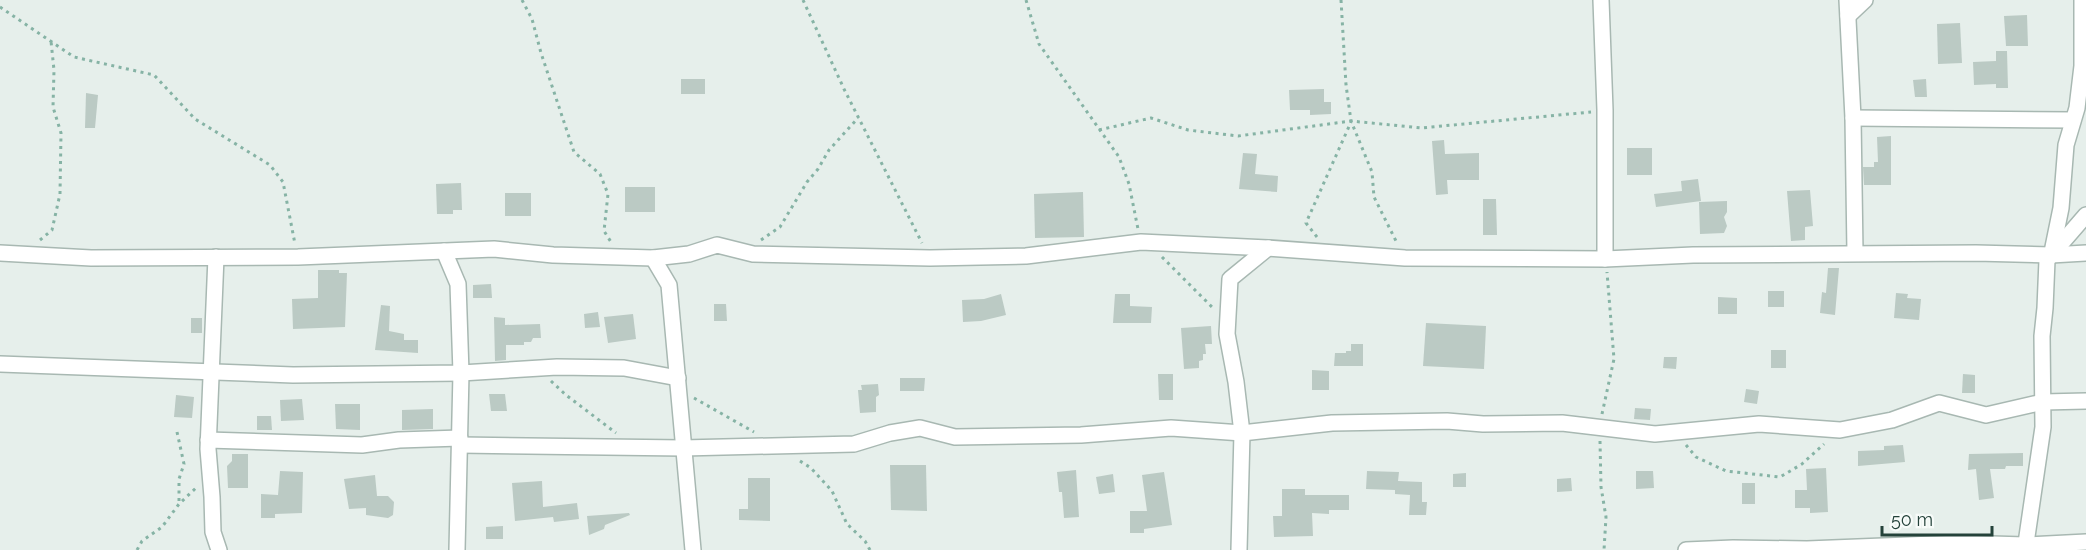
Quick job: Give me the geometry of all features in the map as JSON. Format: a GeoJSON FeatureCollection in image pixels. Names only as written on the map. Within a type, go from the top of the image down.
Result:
{"type":"FeatureCollection","features":[{"type":"Feature","properties":{"kind":"street"},"geometry":{"type":"LineString","coordinates":[[1601,0],[1605,111],[1605,258]]}},
{"type":"Feature","properties":{"kind":"street"},"geometry":{"type":"LineString","coordinates":[[1847,0],[1853,118],[1855,253]]}},
{"type":"Feature","properties":{"kind":"street"},"geometry":{"type":"LineString","coordinates":[[1848,16],[1865,0],[1870,0]]}},
{"type":"Feature","properties":{"kind":"street"},"geometry":{"type":"LineString","coordinates":[[2051,255],[2061,208],[2066,145],[2073,120],[2082,66],[2082,0]]}},
{"type":"Feature","properties":{"kind":"street"},"geometry":{"type":"LineString","coordinates":[[2078,95],[2086,110]]}},
{"type":"Feature","properties":{"kind":"street"},"geometry":{"type":"LineString","coordinates":[[1853,118],[2073,120]]}},
{"type":"Feature","properties":{"kind":"street"},"geometry":{"type":"LineString","coordinates":[[2025,547],[2043,427],[2042,336],[2046,260],[2086,215]]}},
{"type":"Feature","properties":{"kind":"street"},"geometry":{"type":"LineString","coordinates":[[0,253],[91,258],[298,257],[494,249],[553,255],[653,258],[689,254],[717,245],[753,254],[930,258],[1026,256],[1141,242],[1405,258],[2086,253]]}},
{"type":"Feature","properties":{"kind":"street"},"geometry":{"type":"LineString","coordinates":[[1239,550],[1242,433],[1227,334],[1230,279],[1268,248]]}},
{"type":"Feature","properties":{"kind":"street"},"geometry":{"type":"LineString","coordinates":[[444,251],[458,284],[461,373],[457,550]]}},
{"type":"Feature","properties":{"kind":"street"},"geometry":{"type":"LineString","coordinates":[[216,257],[208,440],[213,532],[219,550]]}},
{"type":"Feature","properties":{"kind":"street"},"geometry":{"type":"LineString","coordinates":[[653,258],[669,285],[693,550]]}},
{"type":"Feature","properties":{"kind":"street"},"geometry":{"type":"LineString","coordinates":[[0,364],[294,375],[461,373],[537,368],[624,368],[678,378]]}},
{"type":"Feature","properties":{"kind":"street"},"geometry":{"type":"LineString","coordinates":[[208,440],[362,445],[399,440],[683,448],[854,444],[891,433],[920,428],[956,438],[1081,435],[1171,428],[1201,428],[1242,433],[1332,423],[1447,421],[1483,424],[1562,423],[1655,434],[1759,424],[1840,430],[1892,420],[1939,403],[1986,415],[2043,402],[2086,401]]}},
{"type":"Feature","properties":{"kind":"street"},"geometry":{"type":"LineString","coordinates":[[1686,550],[1807,549],[1959,543],[2025,547],[2086,542]]}},
{"type":"Feature","properties":{"kind":"path"},"geometry":{"type":"LineString","coordinates":[[522,0],[532,19],[574,152],[600,174],[608,194],[604,231],[620,256]]}},
{"type":"Feature","properties":{"kind":"path"},"geometry":{"type":"LineString","coordinates":[[803,0],[858,118],[930,258]]}},
{"type":"Feature","properties":{"kind":"path"},"geometry":{"type":"LineString","coordinates":[[1026,0],[1039,44],[1119,156],[1129,184],[1141,242],[1169,263],[1220,315],[1227,334]]}},
{"type":"Feature","properties":{"kind":"path"},"geometry":{"type":"LineString","coordinates":[[1341,0],[1351,122],[1372,172],[1374,197],[1405,258]]}},
{"type":"Feature","properties":{"kind":"path"},"geometry":{"type":"LineString","coordinates":[[0,7],[74,57],[154,75],[195,119],[270,165],[283,182],[298,257]]}},
{"type":"Feature","properties":{"kind":"path"},"geometry":{"type":"LineString","coordinates":[[22,254],[52,230],[60,195],[61,133],[53,107],[54,70],[51,41]]}},
{"type":"Feature","properties":{"kind":"path"},"geometry":{"type":"LineString","coordinates":[[1099,130],[1151,118],[1188,130],[1238,136],[1351,122],[1421,128],[1605,111]]}},
{"type":"Feature","properties":{"kind":"path"},"geometry":{"type":"LineString","coordinates":[[745,251],[780,227],[829,150],[858,118]]}},
{"type":"Feature","properties":{"kind":"path"},"geometry":{"type":"LineString","coordinates":[[1329,252],[1306,223],[1351,122]]}},
{"type":"Feature","properties":{"kind":"path"},"geometry":{"type":"LineString","coordinates":[[1604,550],[1606,517],[1601,487],[1599,428],[1614,359],[1605,258]]}},
{"type":"Feature","properties":{"kind":"path"},"geometry":{"type":"LineString","coordinates":[[537,368],[566,395],[634,447]]}},
{"type":"Feature","properties":{"kind":"path"},"geometry":{"type":"LineString","coordinates":[[1675,432],[1696,457],[1726,471],[1780,477],[1802,464],[1840,430]]}},
{"type":"Feature","properties":{"kind":"path"},"geometry":{"type":"LineString","coordinates":[[177,432],[184,464],[179,479],[179,504]]}},
{"type":"Feature","properties":{"kind":"path"},"geometry":{"type":"LineString","coordinates":[[137,550],[142,541],[162,527],[179,504],[210,475]]}},
{"type":"Feature","properties":{"kind":"building"},"geometry":{"type":"Polygon","coordinates":[[[2027,15],[2028,46],[2006,46],[2004,16],[2027,15]]]}},
{"type":"Feature","properties":{"kind":"building"},"geometry":{"type":"Polygon","coordinates":[[[1960,23],[1962,63],[1938,64],[1937,24],[1960,23]]]}},
{"type":"Feature","properties":{"kind":"building"},"geometry":{"type":"Polygon","coordinates":[[[1996,51],[2007,51],[2008,88],[1996,88],[1996,84],[1974,85],[1973,62],[1996,61],[1996,51]]]}},
{"type":"Feature","properties":{"kind":"building"},"geometry":{"type":"Polygon","coordinates":[[[681,79],[705,79],[705,94],[681,94],[681,79]]]}},
{"type":"Feature","properties":{"kind":"building"},"geometry":{"type":"Polygon","coordinates":[[[1926,79],[1927,97],[1915,97],[1913,80],[1926,79]]]}},
{"type":"Feature","properties":{"kind":"building"},"geometry":{"type":"Polygon","coordinates":[[[1324,89],[1324,102],[1331,102],[1331,114],[1310,115],[1310,110],[1290,110],[1289,90],[1324,89]]]}},
{"type":"Feature","properties":{"kind":"building"},"geometry":{"type":"Polygon","coordinates":[[[86,93],[98,95],[95,128],[85,128],[86,93]]]}},
{"type":"Feature","properties":{"kind":"building"},"geometry":{"type":"Polygon","coordinates":[[[1891,136],[1891,185],[1864,185],[1863,167],[1874,167],[1874,162],[1878,162],[1877,137],[1891,136]]]}},
{"type":"Feature","properties":{"kind":"building"},"geometry":{"type":"Polygon","coordinates":[[[1444,140],[1445,154],[1479,153],[1479,180],[1447,180],[1448,194],[1436,195],[1432,141],[1444,140]]]}},
{"type":"Feature","properties":{"kind":"building"},"geometry":{"type":"Polygon","coordinates":[[[1627,148],[1652,148],[1652,175],[1627,175],[1627,148]]]}},
{"type":"Feature","properties":{"kind":"building"},"geometry":{"type":"Polygon","coordinates":[[[1243,153],[1257,154],[1255,174],[1278,176],[1277,192],[1239,189],[1243,153]]]}},
{"type":"Feature","properties":{"kind":"building"},"geometry":{"type":"Polygon","coordinates":[[[1698,179],[1701,201],[1656,207],[1654,194],[1682,191],[1681,181],[1698,179]]]}},
{"type":"Feature","properties":{"kind":"building"},"geometry":{"type":"Polygon","coordinates":[[[461,183],[462,210],[453,210],[453,214],[437,214],[436,184],[461,183]]]}},
{"type":"Feature","properties":{"kind":"building"},"geometry":{"type":"Polygon","coordinates":[[[625,187],[655,187],[655,212],[625,212],[625,187]]]}},
{"type":"Feature","properties":{"kind":"building"},"geometry":{"type":"Polygon","coordinates":[[[1810,190],[1813,226],[1805,227],[1805,240],[1791,241],[1787,191],[1810,190]]]}},
{"type":"Feature","properties":{"kind":"building"},"geometry":{"type":"Polygon","coordinates":[[[1083,192],[1084,237],[1035,238],[1034,194],[1083,192]]]}},
{"type":"Feature","properties":{"kind":"building"},"geometry":{"type":"Polygon","coordinates":[[[505,193],[531,193],[531,216],[505,216],[505,193]]]}},
{"type":"Feature","properties":{"kind":"building"},"geometry":{"type":"Polygon","coordinates":[[[1483,199],[1496,199],[1497,235],[1483,235],[1483,199]]]}},
{"type":"Feature","properties":{"kind":"building"},"geometry":{"type":"Polygon","coordinates":[[[1727,201],[1727,212],[1724,217],[1727,226],[1724,233],[1700,234],[1699,202],[1727,201]]]}},
{"type":"Feature","properties":{"kind":"building"},"geometry":{"type":"Polygon","coordinates":[[[1828,268],[1839,268],[1835,315],[1820,313],[1822,292],[1826,293],[1828,268]]]}},
{"type":"Feature","properties":{"kind":"building"},"geometry":{"type":"Polygon","coordinates":[[[318,270],[339,270],[339,273],[347,273],[345,327],[293,329],[292,299],[318,298],[318,270]]]}},
{"type":"Feature","properties":{"kind":"building"},"geometry":{"type":"Polygon","coordinates":[[[491,284],[492,298],[473,298],[473,285],[491,284]]]}},
{"type":"Feature","properties":{"kind":"building"},"geometry":{"type":"Polygon","coordinates":[[[1768,291],[1784,291],[1784,307],[1768,307],[1768,291]]]}},
{"type":"Feature","properties":{"kind":"building"},"geometry":{"type":"Polygon","coordinates":[[[1896,293],[1908,294],[1907,298],[1921,299],[1919,320],[1894,318],[1896,293]]]}},
{"type":"Feature","properties":{"kind":"building"},"geometry":{"type":"Polygon","coordinates":[[[1001,294],[1006,315],[981,321],[963,322],[962,300],[984,299],[1001,294]]]}},
{"type":"Feature","properties":{"kind":"building"},"geometry":{"type":"Polygon","coordinates":[[[1115,294],[1130,294],[1130,306],[1152,307],[1151,323],[1113,323],[1115,294]]]}},
{"type":"Feature","properties":{"kind":"building"},"geometry":{"type":"Polygon","coordinates":[[[1718,297],[1737,298],[1737,314],[1718,314],[1718,297]]]}},
{"type":"Feature","properties":{"kind":"building"},"geometry":{"type":"Polygon","coordinates":[[[714,304],[726,304],[727,321],[714,321],[714,304]]]}},
{"type":"Feature","properties":{"kind":"building"},"geometry":{"type":"Polygon","coordinates":[[[381,305],[390,306],[389,331],[404,334],[404,340],[418,340],[418,353],[375,350],[381,305]]]}},
{"type":"Feature","properties":{"kind":"building"},"geometry":{"type":"Polygon","coordinates":[[[598,312],[600,327],[585,328],[584,314],[598,312]]]}},
{"type":"Feature","properties":{"kind":"building"},"geometry":{"type":"Polygon","coordinates":[[[633,314],[636,339],[608,343],[604,317],[633,314]]]}},
{"type":"Feature","properties":{"kind":"building"},"geometry":{"type":"Polygon","coordinates":[[[494,317],[505,318],[505,325],[540,324],[541,338],[533,338],[531,342],[524,342],[524,345],[506,345],[506,360],[495,361],[494,317]]]}},
{"type":"Feature","properties":{"kind":"building"},"geometry":{"type":"Polygon","coordinates":[[[191,318],[202,318],[202,333],[191,333],[191,318]]]}},
{"type":"Feature","properties":{"kind":"building"},"geometry":{"type":"Polygon","coordinates":[[[1426,323],[1486,326],[1484,369],[1423,366],[1426,323]]]}},
{"type":"Feature","properties":{"kind":"building"},"geometry":{"type":"Polygon","coordinates":[[[1211,326],[1212,344],[1205,344],[1206,354],[1203,354],[1203,360],[1199,361],[1199,368],[1184,369],[1181,328],[1211,326]]]}},
{"type":"Feature","properties":{"kind":"building"},"geometry":{"type":"Polygon","coordinates":[[[1351,344],[1363,344],[1363,366],[1334,366],[1335,353],[1351,351],[1351,344]]]}},
{"type":"Feature","properties":{"kind":"building"},"geometry":{"type":"Polygon","coordinates":[[[1771,350],[1786,350],[1786,368],[1771,368],[1771,350]]]}},
{"type":"Feature","properties":{"kind":"building"},"geometry":{"type":"Polygon","coordinates":[[[1664,357],[1677,357],[1676,369],[1663,368],[1664,357]]]}},
{"type":"Feature","properties":{"kind":"building"},"geometry":{"type":"Polygon","coordinates":[[[1312,370],[1329,371],[1329,390],[1312,390],[1312,370]]]}},
{"type":"Feature","properties":{"kind":"building"},"geometry":{"type":"Polygon","coordinates":[[[1158,374],[1173,374],[1173,400],[1159,400],[1158,374]]]}},
{"type":"Feature","properties":{"kind":"building"},"geometry":{"type":"Polygon","coordinates":[[[1963,374],[1975,375],[1975,393],[1962,393],[1963,374]]]}},
{"type":"Feature","properties":{"kind":"building"},"geometry":{"type":"Polygon","coordinates":[[[900,378],[925,378],[924,391],[900,391],[900,378]]]}},
{"type":"Feature","properties":{"kind":"building"},"geometry":{"type":"Polygon","coordinates":[[[878,384],[876,412],[860,413],[858,390],[862,390],[861,385],[878,384]]]}},
{"type":"Feature","properties":{"kind":"building"},"geometry":{"type":"Polygon","coordinates":[[[1746,389],[1759,391],[1757,404],[1744,402],[1746,389]]]}},
{"type":"Feature","properties":{"kind":"building"},"geometry":{"type":"Polygon","coordinates":[[[489,394],[505,394],[507,411],[491,411],[489,394]]]}},
{"type":"Feature","properties":{"kind":"building"},"geometry":{"type":"Polygon","coordinates":[[[176,395],[194,397],[192,418],[174,417],[176,395]]]}},
{"type":"Feature","properties":{"kind":"building"},"geometry":{"type":"Polygon","coordinates":[[[302,399],[304,420],[281,421],[280,400],[302,399]]]}},
{"type":"Feature","properties":{"kind":"building"},"geometry":{"type":"Polygon","coordinates":[[[335,404],[360,404],[360,430],[336,429],[335,404]]]}},
{"type":"Feature","properties":{"kind":"building"},"geometry":{"type":"Polygon","coordinates":[[[1635,408],[1651,409],[1650,420],[1634,419],[1635,408]]]}},
{"type":"Feature","properties":{"kind":"building"},"geometry":{"type":"Polygon","coordinates":[[[433,409],[433,429],[402,430],[402,410],[433,409]]]}},
{"type":"Feature","properties":{"kind":"building"},"geometry":{"type":"Polygon","coordinates":[[[257,416],[271,416],[272,430],[257,430],[257,416]]]}},
{"type":"Feature","properties":{"kind":"building"},"geometry":{"type":"Polygon","coordinates":[[[1903,445],[1905,462],[1858,466],[1858,451],[1884,450],[1884,446],[1903,445]]]}},
{"type":"Feature","properties":{"kind":"building"},"geometry":{"type":"Polygon","coordinates":[[[2023,453],[2023,466],[1990,469],[1994,498],[1979,500],[1976,469],[1968,470],[1969,454],[2023,453]]]}},
{"type":"Feature","properties":{"kind":"building"},"geometry":{"type":"Polygon","coordinates":[[[232,454],[248,454],[248,488],[228,488],[227,466],[232,461],[232,454]]]}},
{"type":"Feature","properties":{"kind":"building"},"geometry":{"type":"Polygon","coordinates":[[[890,465],[926,465],[927,511],[891,510],[890,465]]]}},
{"type":"Feature","properties":{"kind":"building"},"geometry":{"type":"Polygon","coordinates":[[[1826,468],[1828,512],[1810,513],[1810,508],[1795,508],[1795,490],[1807,490],[1806,469],[1826,468]]]}},
{"type":"Feature","properties":{"kind":"building"},"geometry":{"type":"Polygon","coordinates":[[[1076,470],[1079,517],[1064,518],[1062,492],[1059,492],[1057,472],[1076,470]]]}},
{"type":"Feature","properties":{"kind":"building"},"geometry":{"type":"Polygon","coordinates":[[[280,471],[303,472],[302,513],[275,514],[275,518],[261,518],[261,494],[278,495],[280,471]]]}},
{"type":"Feature","properties":{"kind":"building"},"geometry":{"type":"Polygon","coordinates":[[[1367,471],[1399,472],[1398,481],[1422,482],[1422,502],[1427,502],[1426,515],[1409,515],[1410,495],[1395,494],[1395,490],[1366,489],[1367,471]]]}},
{"type":"Feature","properties":{"kind":"building"},"geometry":{"type":"Polygon","coordinates":[[[1636,471],[1653,471],[1654,488],[1636,489],[1636,471]]]}},
{"type":"Feature","properties":{"kind":"building"},"geometry":{"type":"Polygon","coordinates":[[[1164,472],[1172,525],[1144,529],[1144,533],[1130,533],[1130,511],[1147,511],[1142,475],[1164,472]]]}},
{"type":"Feature","properties":{"kind":"building"},"geometry":{"type":"Polygon","coordinates":[[[1466,473],[1466,487],[1453,487],[1453,474],[1466,473]]]}},
{"type":"Feature","properties":{"kind":"building"},"geometry":{"type":"Polygon","coordinates":[[[1113,474],[1115,492],[1099,494],[1096,477],[1113,474]]]}},
{"type":"Feature","properties":{"kind":"building"},"geometry":{"type":"Polygon","coordinates":[[[375,475],[377,496],[388,496],[394,502],[393,515],[388,518],[366,515],[366,508],[349,509],[344,479],[375,475]]]}},
{"type":"Feature","properties":{"kind":"building"},"geometry":{"type":"Polygon","coordinates":[[[748,478],[770,478],[770,521],[739,520],[739,509],[748,509],[748,478]]]}},
{"type":"Feature","properties":{"kind":"building"},"geometry":{"type":"Polygon","coordinates":[[[1571,478],[1572,491],[1557,492],[1557,479],[1571,478]]]}},
{"type":"Feature","properties":{"kind":"building"},"geometry":{"type":"Polygon","coordinates":[[[542,481],[543,507],[577,503],[579,519],[554,522],[553,517],[515,521],[512,483],[542,481]]]}},
{"type":"Feature","properties":{"kind":"building"},"geometry":{"type":"Polygon","coordinates":[[[1742,483],[1755,483],[1755,504],[1742,504],[1742,483]]]}},
{"type":"Feature","properties":{"kind":"building"},"geometry":{"type":"Polygon","coordinates":[[[1282,489],[1305,489],[1305,495],[1349,495],[1349,510],[1329,510],[1329,514],[1312,513],[1313,536],[1274,537],[1273,516],[1282,516],[1282,489]]]}},
{"type":"Feature","properties":{"kind":"building"},"geometry":{"type":"Polygon","coordinates":[[[629,513],[630,515],[605,525],[604,529],[589,535],[587,516],[629,513]]]}},
{"type":"Feature","properties":{"kind":"building"},"geometry":{"type":"Polygon","coordinates":[[[503,526],[503,539],[486,539],[486,527],[503,526]]]}}]}
